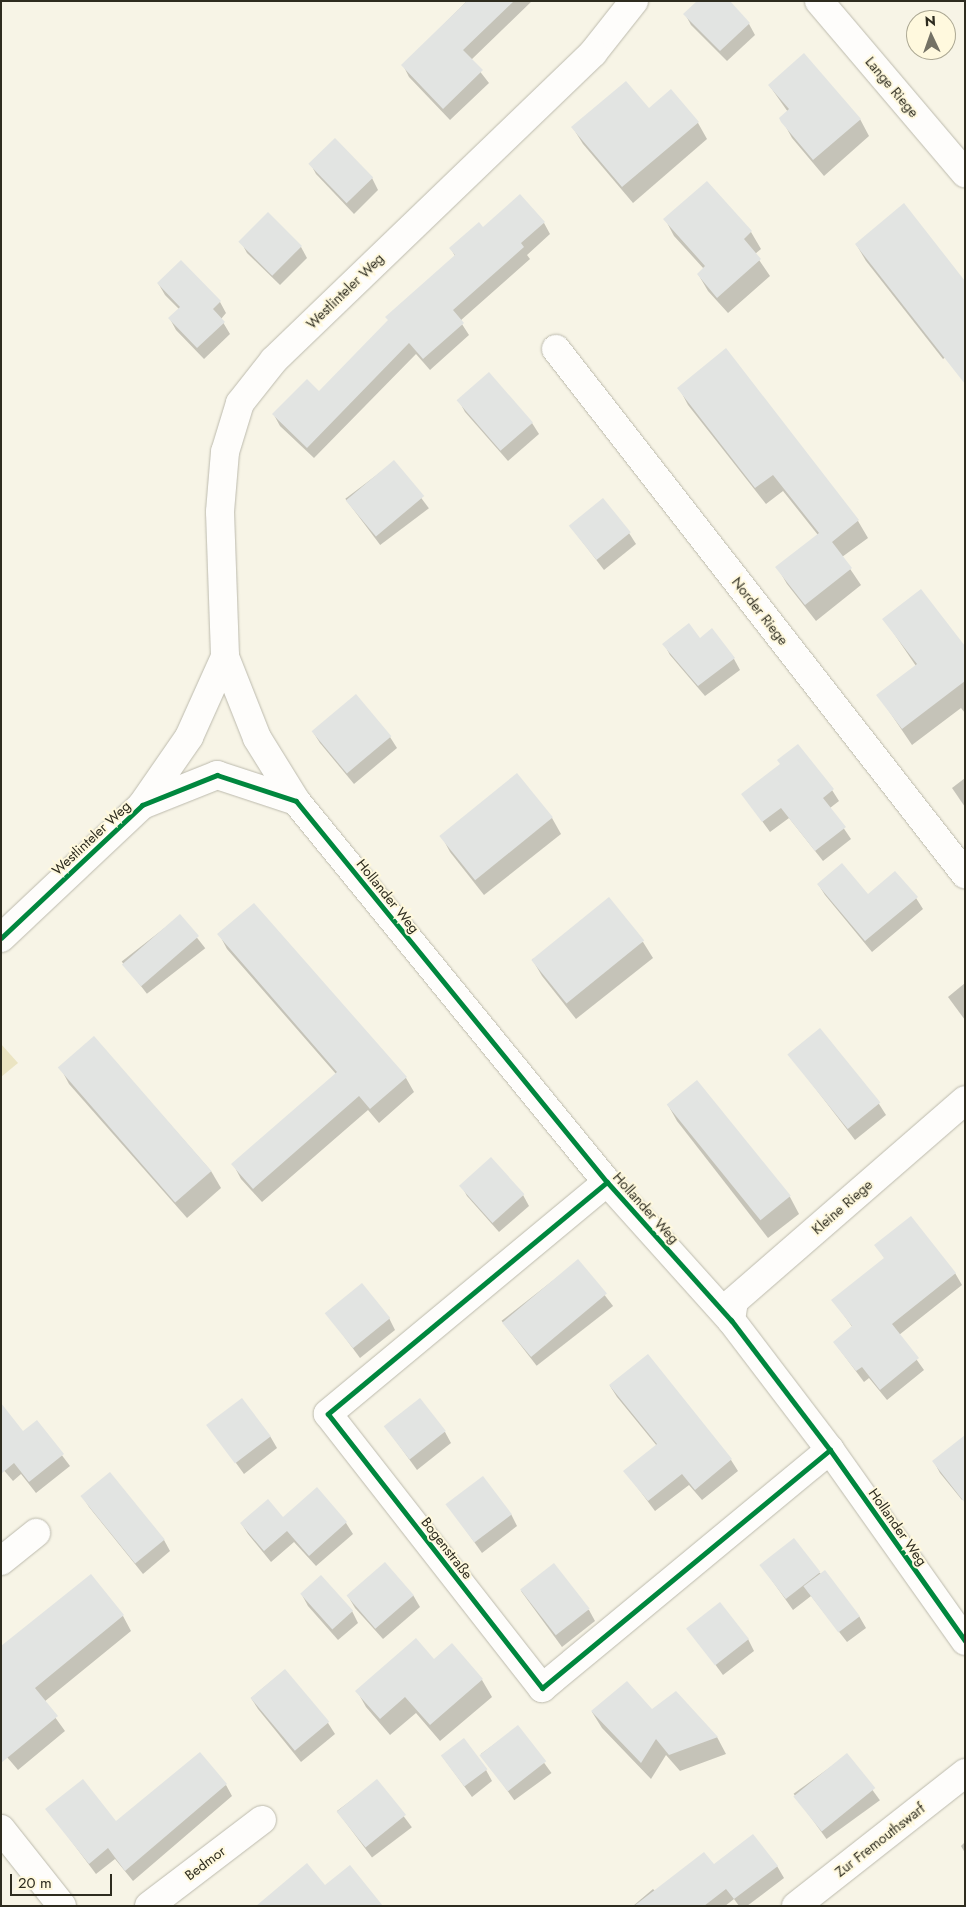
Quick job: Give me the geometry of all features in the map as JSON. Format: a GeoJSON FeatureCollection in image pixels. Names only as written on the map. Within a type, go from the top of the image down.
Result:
{"type":"FeatureCollection","features":[{"type":"Feature","properties":{"kind":"street","name":"Westlinteler Weg"},"geometry":{"type":"LineString","coordinates":[[296,801],[256,738],[225,657],[220,512],[225,452],[240,403],[274,360],[593,53],[634,1]]}},
{"type":"Feature","properties":{"kind":"street","name":"Lange Riege"},"geometry":{"type":"LineString","coordinates":[[819,1],[965,173]]}},
{"type":"Feature","properties":{"kind":"street","name":"Norder Riege"},"geometry":{"type":"LineString","coordinates":[[556,349],[965,874]]}},
{"type":"Feature","properties":{"kind":"street","name":"Westlinteler Weg"},"geometry":{"type":"LineString","coordinates":[[1,938],[142,805],[189,737],[225,657]]}},
{"type":"Feature","properties":{"kind":"street","name":"Westlinteler Weg"},"geometry":{"type":"LineString","coordinates":[[142,805],[217,775],[296,801]]}},
{"type":"Feature","properties":{"kind":"street","name":"Hollander Weg"},"geometry":{"type":"LineString","coordinates":[[296,801],[607,1182],[731,1320],[830,1450],[965,1641]]}},
{"type":"Feature","properties":{"kind":"street","name":"Kleine Riege"},"geometry":{"type":"LineString","coordinates":[[731,1320],[734,1301],[965,1100]]}},
{"type":"Feature","properties":{"kind":"street","name":"Bogenstraße"},"geometry":{"type":"LineString","coordinates":[[607,1182],[328,1414],[542,1688],[830,1450]]}},
{"type":"Feature","properties":{"kind":"street"},"geometry":{"type":"LineString","coordinates":[[1,1561],[36,1533]]}},
{"type":"Feature","properties":{"kind":"street","name":"Zur Fremouthswarf"},"geometry":{"type":"LineString","coordinates":[[796,1906],[965,1773]]}},
{"type":"Feature","properties":{"kind":"street","name":"Bedmor"},"geometry":{"type":"LineString","coordinates":[[148,1906],[262,1820]]}},
{"type":"Feature","properties":{"kind":"street"},"geometry":{"type":"LineString","coordinates":[[1,1829],[62,1906]]}},
{"type":"Feature","properties":{"kind":"shaded area"},"geometry":{"type":"Polygon","coordinates":[[[1,1044],[18,1063],[1,1077],[1,1044]]]}},
{"type":"Feature","properties":{"kind":"building"},"geometry":{"type":"Polygon","coordinates":[[[467,1],[514,1],[463,50],[483,70],[443,109],[401,65],[467,1]]]}},
{"type":"Feature","properties":{"kind":"building"},"geometry":{"type":"Polygon","coordinates":[[[697,1],[730,1],[750,23],[720,51],[683,14],[697,1]]]}},
{"type":"Feature","properties":{"kind":"building"},"geometry":{"type":"Polygon","coordinates":[[[804,53],[861,119],[813,160],[781,122],[779,118],[789,109],[768,85],[804,53]]]}},
{"type":"Feature","properties":{"kind":"building"},"geometry":{"type":"Polygon","coordinates":[[[626,81],[649,108],[671,89],[699,122],[622,187],[571,127],[626,81]]]}},
{"type":"Feature","properties":{"kind":"building"},"geometry":{"type":"Polygon","coordinates":[[[335,138],[373,178],[347,203],[308,164],[335,138]]]}},
{"type":"Feature","properties":{"kind":"building"},"geometry":{"type":"Polygon","coordinates":[[[707,181],[752,231],[744,239],[761,259],[717,298],[697,274],[705,266],[663,219],[707,181]]]}},
{"type":"Feature","properties":{"kind":"building"},"geometry":{"type":"Polygon","coordinates":[[[520,194],[545,222],[521,243],[524,247],[453,310],[464,323],[423,359],[409,343],[307,448],[272,414],[307,379],[319,391],[388,320],[385,317],[455,255],[449,248],[479,222],[483,227],[520,194]]]}},
{"type":"Feature","properties":{"kind":"building"},"geometry":{"type":"Polygon","coordinates":[[[904,203],[965,281],[965,384],[855,244],[904,203]]]}},
{"type":"Feature","properties":{"kind":"building"},"geometry":{"type":"Polygon","coordinates":[[[268,212],[302,246],[272,276],[238,242],[268,212]]]}},
{"type":"Feature","properties":{"kind":"building"},"geometry":{"type":"Polygon","coordinates":[[[181,260],[221,301],[213,309],[225,322],[197,348],[168,318],[180,307],[157,283],[181,260]]]}},
{"type":"Feature","properties":{"kind":"building"},"geometry":{"type":"Polygon","coordinates":[[[726,348],[859,520],[832,542],[852,568],[805,605],[775,567],[819,533],[773,475],[755,488],[677,388],[726,348]]]}},
{"type":"Feature","properties":{"kind":"building"},"geometry":{"type":"Polygon","coordinates":[[[489,372],[533,423],[501,451],[457,400],[489,372]]]}},
{"type":"Feature","properties":{"kind":"building"},"geometry":{"type":"Polygon","coordinates":[[[394,460],[424,496],[376,536],[346,500],[394,460]]]}},
{"type":"Feature","properties":{"kind":"building"},"geometry":{"type":"Polygon","coordinates":[[[603,498],[631,532],[596,560],[569,526],[603,498]]]}},
{"type":"Feature","properties":{"kind":"building"},"geometry":{"type":"Polygon","coordinates":[[[921,589],[965,646],[965,681],[902,729],[876,695],[917,664],[882,619],[921,589]]]}},
{"type":"Feature","properties":{"kind":"building"},"geometry":{"type":"Polygon","coordinates":[[[689,623],[700,638],[712,628],[735,658],[698,686],[662,644],[689,623]]]}},
{"type":"Feature","properties":{"kind":"building"},"geometry":{"type":"Polygon","coordinates":[[[356,694],[391,736],[347,773],[312,731],[356,694]]]}},
{"type":"Feature","properties":{"kind":"building"},"geometry":{"type":"Polygon","coordinates":[[[798,744],[834,789],[823,798],[846,827],[815,851],[781,808],[762,822],[741,794],[780,764],[777,760],[798,744]]]}},
{"type":"Feature","properties":{"kind":"building"},"geometry":{"type":"Polygon","coordinates":[[[517,773],[553,817],[475,880],[439,836],[517,773]]]}},
{"type":"Feature","properties":{"kind":"building"},"geometry":{"type":"Polygon","coordinates":[[[842,863],[868,894],[895,871],[918,897],[865,941],[817,884],[842,863]]]}},
{"type":"Feature","properties":{"kind":"building"},"geometry":{"type":"Polygon","coordinates":[[[609,897],[644,941],[567,1003],[531,960],[609,897]]]}},
{"type":"Feature","properties":{"kind":"building"},"geometry":{"type":"Polygon","coordinates":[[[254,903],[407,1077],[370,1109],[359,1096],[253,1189],[231,1164],[337,1072],[217,934],[254,903]]]}},
{"type":"Feature","properties":{"kind":"building"},"geometry":{"type":"Polygon","coordinates":[[[180,914],[199,936],[141,986],[122,965],[180,914]]]}},
{"type":"Feature","properties":{"kind":"building"},"geometry":{"type":"Polygon","coordinates":[[[820,1028],[880,1103],[848,1129],[787,1054],[820,1028]]]}},
{"type":"Feature","properties":{"kind":"building"},"geometry":{"type":"Polygon","coordinates":[[[94,1036],[211,1171],[175,1203],[58,1067],[94,1036]]]}},
{"type":"Feature","properties":{"kind":"building"},"geometry":{"type":"Polygon","coordinates":[[[697,1080],[791,1196],[760,1220],[667,1105],[697,1080]]]}},
{"type":"Feature","properties":{"kind":"building"},"geometry":{"type":"Polygon","coordinates":[[[491,1157],[524,1194],[493,1223],[459,1186],[491,1157]]]}},
{"type":"Feature","properties":{"kind":"building"},"geometry":{"type":"Polygon","coordinates":[[[911,1216],[956,1273],[892,1324],[919,1358],[880,1390],[862,1367],[856,1371],[833,1342],[852,1326],[831,1300],[884,1258],[874,1245],[911,1216]]]}},
{"type":"Feature","properties":{"kind":"building"},"geometry":{"type":"Polygon","coordinates":[[[578,1259],[607,1293],[531,1357],[502,1323],[578,1259]]]}},
{"type":"Feature","properties":{"kind":"building"},"geometry":{"type":"Polygon","coordinates":[[[362,1283],[390,1318],[353,1348],[325,1313],[362,1283]]]}},
{"type":"Feature","properties":{"kind":"building"},"geometry":{"type":"Polygon","coordinates":[[[648,1354],[732,1459],[695,1490],[682,1474],[648,1501],[623,1471],[657,1444],[609,1385],[648,1354]]]}},
{"type":"Feature","properties":{"kind":"building"},"geometry":{"type":"Polygon","coordinates":[[[242,1398],[271,1436],[235,1463],[206,1425],[242,1398]]]}},
{"type":"Feature","properties":{"kind":"building"},"geometry":{"type":"Polygon","coordinates":[[[420,1398],[446,1431],[410,1459],[384,1426],[420,1398]]]}},
{"type":"Feature","properties":{"kind":"building"},"geometry":{"type":"Polygon","coordinates":[[[1,1403],[23,1431],[37,1420],[64,1454],[29,1482],[14,1463],[1,1474],[1,1403]]]}},
{"type":"Feature","properties":{"kind":"building"},"geometry":{"type":"Polygon","coordinates":[[[965,1435],[965,1503],[932,1461],[965,1435]]]}},
{"type":"Feature","properties":{"kind":"building"},"geometry":{"type":"Polygon","coordinates":[[[110,1472],[165,1540],[135,1564],[80,1496],[110,1472]]]}},
{"type":"Feature","properties":{"kind":"building"},"geometry":{"type":"Polygon","coordinates":[[[483,1476],[512,1514],[474,1543],[445,1504],[483,1476]]]}},
{"type":"Feature","properties":{"kind":"building"},"geometry":{"type":"Polygon","coordinates":[[[317,1487],[347,1522],[309,1556],[287,1531],[264,1551],[240,1523],[268,1499],[283,1517],[317,1487]]]}},
{"type":"Feature","properties":{"kind":"building"},"geometry":{"type":"Polygon","coordinates":[[[794,1538],[820,1572],[786,1599],[759,1565],[794,1538]]]}},
{"type":"Feature","properties":{"kind":"building"},"geometry":{"type":"Polygon","coordinates":[[[385,1562],[414,1595],[375,1629],[347,1595],[385,1562]]]}},
{"type":"Feature","properties":{"kind":"building"},"geometry":{"type":"Polygon","coordinates":[[[554,1563],[590,1609],[556,1635],[520,1589],[554,1563]]]}},
{"type":"Feature","properties":{"kind":"building"},"geometry":{"type":"Polygon","coordinates":[[[825,1570],[860,1616],[838,1633],[803,1586],[825,1570]]]}},
{"type":"Feature","properties":{"kind":"building"},"geometry":{"type":"Polygon","coordinates":[[[91,1574],[124,1615],[35,1688],[58,1716],[1,1763],[1,1646],[91,1574]]]}},
{"type":"Feature","properties":{"kind":"building"},"geometry":{"type":"Polygon","coordinates":[[[321,1575],[353,1611],[332,1629],[300,1594],[321,1575]]]}},
{"type":"Feature","properties":{"kind":"building"},"geometry":{"type":"Polygon","coordinates":[[[720,1602],[749,1639],[715,1666],[686,1628],[720,1602]]]}},
{"type":"Feature","properties":{"kind":"building"},"geometry":{"type":"Polygon","coordinates":[[[416,1638],[434,1659],[452,1643],[483,1679],[430,1725],[405,1697],[380,1719],[355,1691],[416,1638]]]}},
{"type":"Feature","properties":{"kind":"building"},"geometry":{"type":"Polygon","coordinates":[[[285,1669],[329,1722],[295,1751],[251,1698],[285,1669]]]}},
{"type":"Feature","properties":{"kind":"building"},"geometry":{"type":"Polygon","coordinates":[[[627,1681],[652,1709],[676,1691],[718,1737],[669,1755],[656,1739],[641,1763],[591,1711],[627,1681]]]}},
{"type":"Feature","properties":{"kind":"building"},"geometry":{"type":"Polygon","coordinates":[[[518,1725],[546,1761],[508,1791],[479,1755],[518,1725]]]}},
{"type":"Feature","properties":{"kind":"building"},"geometry":{"type":"Polygon","coordinates":[[[464,1738],[487,1769],[464,1787],[441,1755],[464,1738]]]}},
{"type":"Feature","properties":{"kind":"building"},"geometry":{"type":"Polygon","coordinates":[[[200,1752],[227,1784],[125,1871],[108,1848],[89,1864],[45,1809],[83,1779],[116,1821],[200,1752]]]}},
{"type":"Feature","properties":{"kind":"building"},"geometry":{"type":"Polygon","coordinates":[[[847,1753],[875,1788],[822,1831],[793,1796],[847,1753]]]}},
{"type":"Feature","properties":{"kind":"building"},"geometry":{"type":"Polygon","coordinates":[[[377,1779],[406,1815],[366,1847],[337,1812],[377,1779]]]}},
{"type":"Feature","properties":{"kind":"building"},"geometry":{"type":"Polygon","coordinates":[[[753,1834],[778,1866],[734,1899],[726,1889],[704,1906],[634,1906],[704,1852],[714,1864],[753,1834]]]}},
{"type":"Feature","properties":{"kind":"building"},"geometry":{"type":"Polygon","coordinates":[[[307,1863],[325,1885],[350,1865],[383,1906],[256,1906],[307,1863]]]}},
{"type":"Feature","properties":{"kind":"cycle path"},"geometry":{"type":"LineString","coordinates":[[1,938],[142,805],[217,775],[296,801],[607,1182],[731,1320],[830,1450],[965,1641]]}},
{"type":"Feature","properties":{"kind":"cycle path"},"geometry":{"type":"LineString","coordinates":[[607,1182],[328,1414],[542,1688],[830,1450]]}}]}
